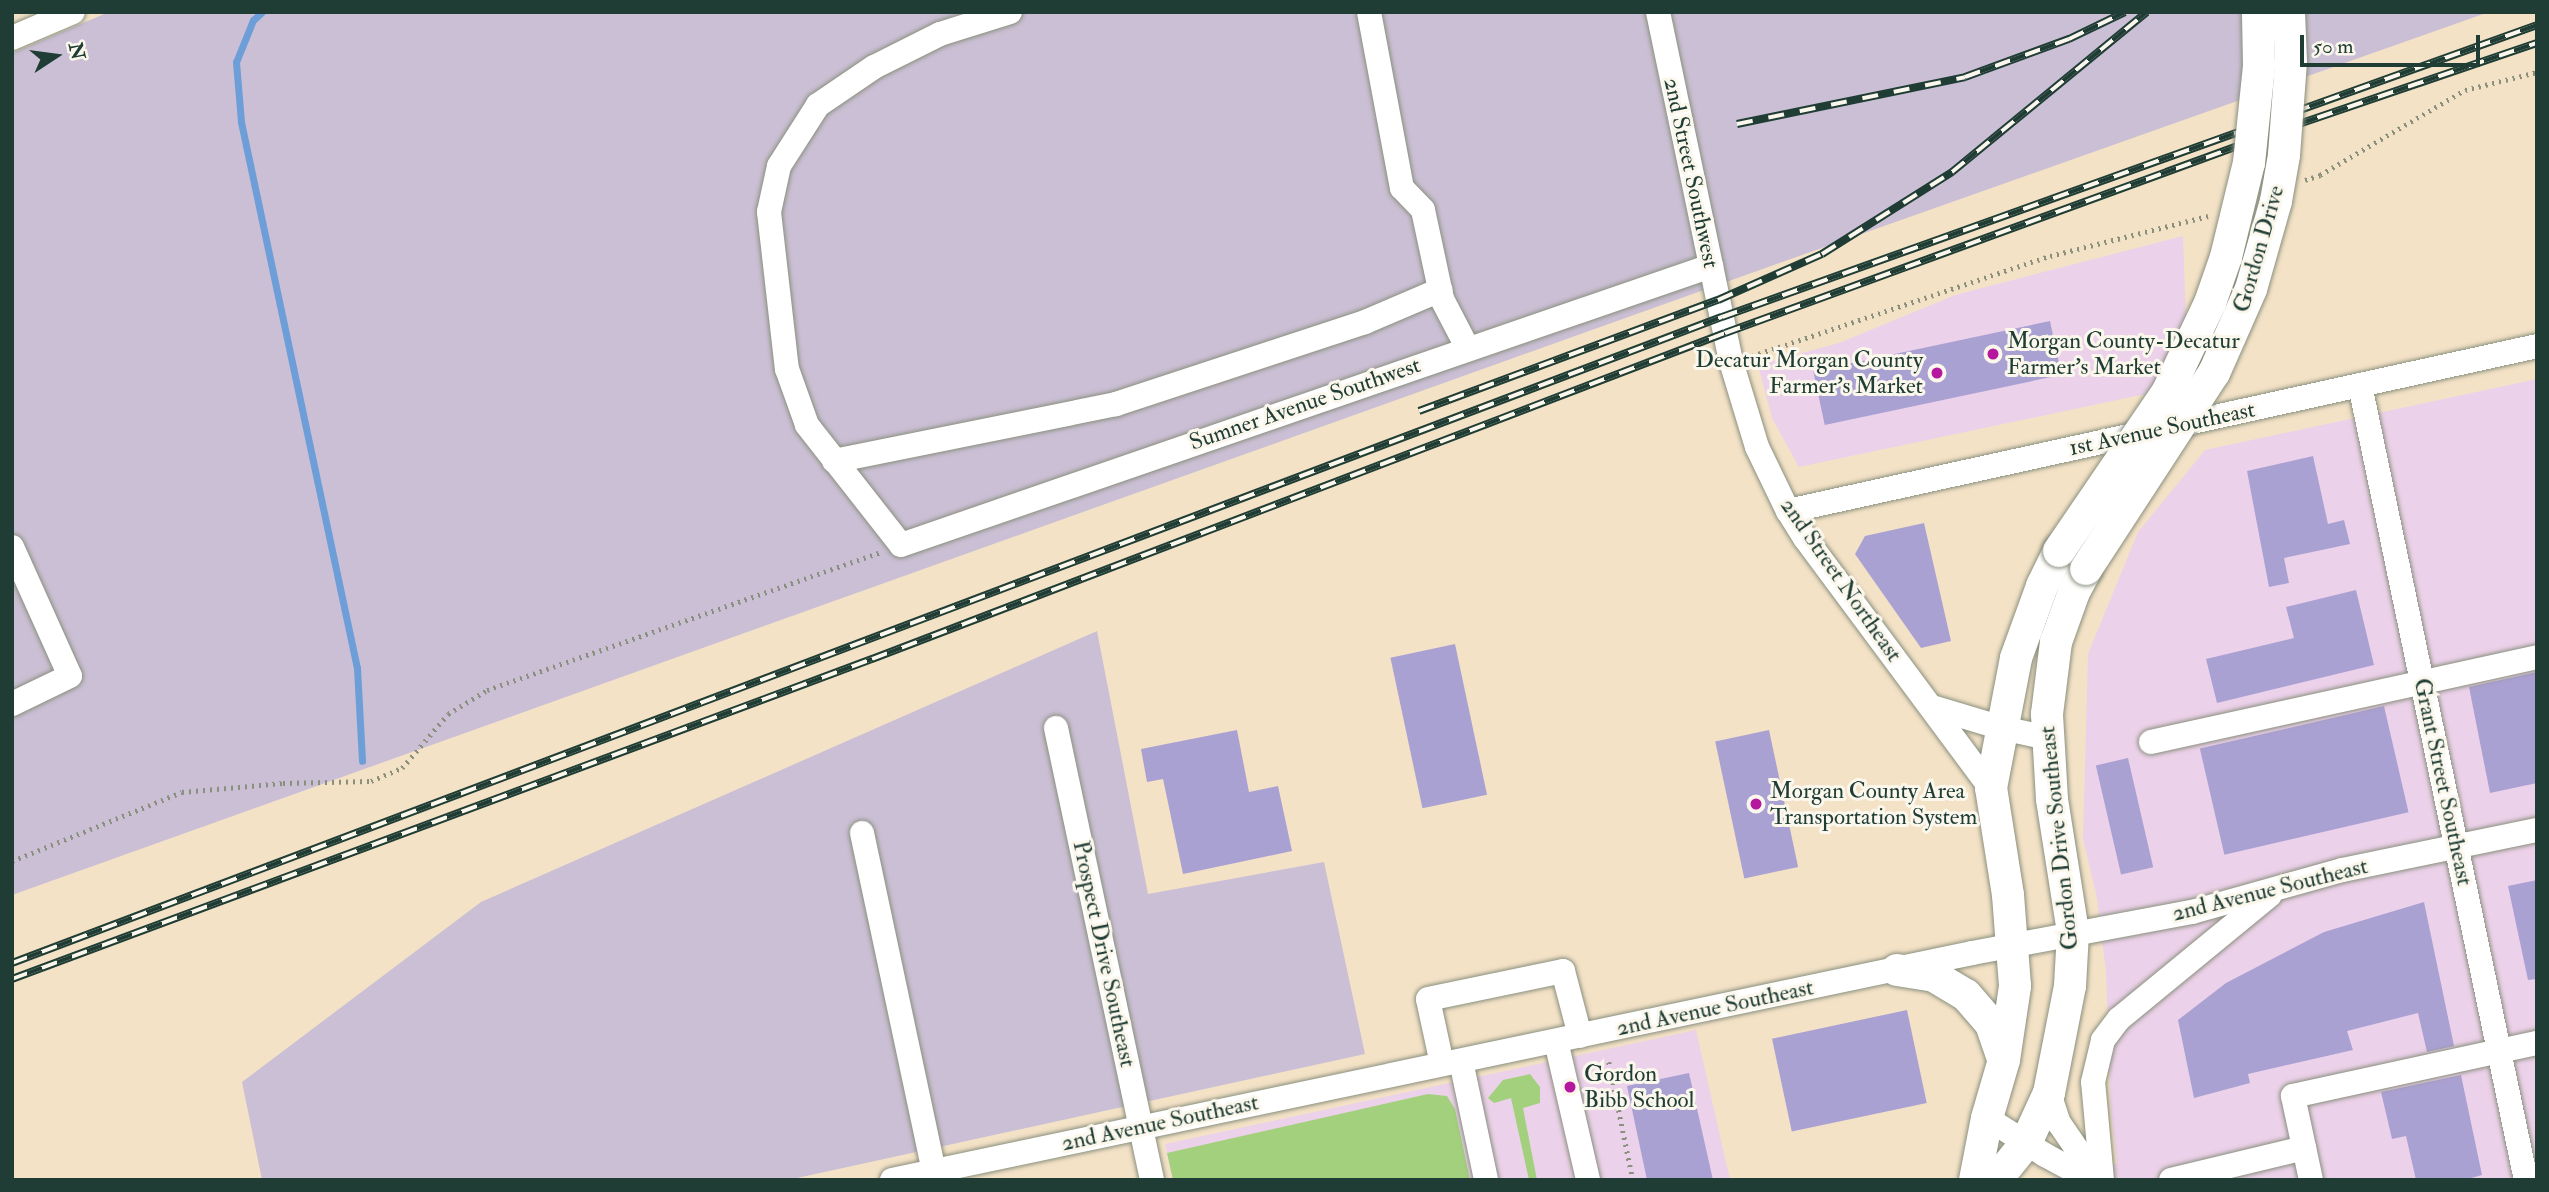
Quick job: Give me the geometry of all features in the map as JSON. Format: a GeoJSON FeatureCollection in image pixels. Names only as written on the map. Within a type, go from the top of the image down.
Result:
{"type":"FeatureCollection","features":[{"type":"Feature","properties":{"kind":"main road","name":"Gordon Drive"},"geometry":{"type":"LineString","coordinates":[[2059,551],[2168,391],[2210,303],[2230,246],[2249,163],[2258,79],[2258,12]]}},
{"type":"Feature","properties":{"kind":"main road","name":"Gordon Drive"},"geometry":{"type":"LineString","coordinates":[[2086,569],[2214,373],[2251,289],[2276,201],[2284,155],[2289,109],[2289,12]]}},
{"type":"Feature","properties":{"kind":"main road","name":"Gordon Drive Southeast"},"geometry":{"type":"LineString","coordinates":[[1975,1180],[1987,1118],[2004,1060],[2015,986],[2013,945],[1992,788],[2013,669],[2028,621],[2059,551]]}},
{"type":"Feature","properties":{"kind":"main road","name":"Gordon Drive Southeast"},"geometry":{"type":"LineString","coordinates":[[1996,1180],[2025,1143],[2049,1093],[2070,986],[2073,932],[2052,799],[2048,691],[2056,642],[2074,592],[2086,569]]}},
{"type":"Feature","properties":{"kind":"main road"},"geometry":{"type":"LineString","coordinates":[[1897,970],[1934,976],[1966,995],[1991,1024],[2004,1060]]}},
{"type":"Feature","properties":{"kind":"street"},"geometry":{"type":"LineString","coordinates":[[12,38],[74,12]]}},
{"type":"Feature","properties":{"kind":"street"},"geometry":{"type":"LineString","coordinates":[[901,545],[807,425],[787,369],[769,212],[779,166],[818,105],[874,67],[940,34],[1010,12]]}},
{"type":"Feature","properties":{"kind":"street"},"geometry":{"type":"LineString","coordinates":[[1369,12],[1402,188],[1423,210],[1440,290],[1467,347]]}},
{"type":"Feature","properties":{"kind":"street","name":"2nd Street Southwest"},"geometry":{"type":"LineString","coordinates":[[1658,12],[1725,333]]}},
{"type":"Feature","properties":{"kind":"street","name":"Sumner Avenue Southwest"},"geometry":{"type":"LineString","coordinates":[[901,545],[1467,347],[1711,265]]}},
{"type":"Feature","properties":{"kind":"street"},"geometry":{"type":"LineString","coordinates":[[834,461],[1116,404],[1365,322],[1440,290]]}},
{"type":"Feature","properties":{"kind":"street","name":"2nd Street Northeast"},"geometry":{"type":"LineString","coordinates":[[1725,333],[1756,447],[1788,511],[1992,788]]}},
{"type":"Feature","properties":{"kind":"street","name":"1st Avenue Southeast"},"geometry":{"type":"LineString","coordinates":[[1788,511],[2537,346]]}},
{"type":"Feature","properties":{"kind":"street","name":"Grant Street Southeast"},"geometry":{"type":"LineString","coordinates":[[2360,385],[2526,1180]]}},
{"type":"Feature","properties":{"kind":"street"},"geometry":{"type":"LineString","coordinates":[[12,547],[69,676],[12,704]]}},
{"type":"Feature","properties":{"kind":"street"},"geometry":{"type":"LineString","coordinates":[[2151,742],[2537,657]]}},
{"type":"Feature","properties":{"kind":"street"},"geometry":{"type":"LineString","coordinates":[[1932,706],[2002,728],[2048,738]]}},
{"type":"Feature","properties":{"kind":"street","name":"Prospect Drive Southeast"},"geometry":{"type":"LineString","coordinates":[[1056,727],[1152,1180]]}},
{"type":"Feature","properties":{"kind":"street","name":"2nd Avenue Southeast"},"geometry":{"type":"LineString","coordinates":[[892,1180],[935,1175],[1141,1128],[2073,932],[2192,912],[2342,870],[2537,830]]}},
{"type":"Feature","properties":{"kind":"street"},"geometry":{"type":"LineString","coordinates":[[862,833],[935,1175]]}},
{"type":"Feature","properties":{"kind":"street"},"geometry":{"type":"LineString","coordinates":[[2100,1180],[2093,1082],[2094,1067],[2103,1040],[2119,1019],[2276,890]]}},
{"type":"Feature","properties":{"kind":"street"},"geometry":{"type":"LineString","coordinates":[[1486,1180],[1452,1063],[1428,999],[1563,971],[1568,1038],[1588,1180]]}},
{"type":"Feature","properties":{"kind":"street"},"geometry":{"type":"LineString","coordinates":[[2311,1180],[2293,1096],[2537,1043]]}},
{"type":"Feature","properties":{"kind":"street"},"geometry":{"type":"LineString","coordinates":[[2049,1093],[2059,1123],[2100,1180]]}},
{"type":"Feature","properties":{"kind":"street"},"geometry":{"type":"LineString","coordinates":[[1987,1118],[2091,1180]]}},
{"type":"Feature","properties":{"kind":"street"},"geometry":{"type":"LineString","coordinates":[[2171,1180],[2304,1148]]}},
{"type":"Feature","properties":{"kind":"path"},"geometry":{"type":"LineString","coordinates":[[2294,184],[2320,175],[2465,90],[2537,72]]}},
{"type":"Feature","properties":{"kind":"path"},"geometry":{"type":"LineString","coordinates":[[1730,358],[1757,356],[2050,256],[2216,213]]}},
{"type":"Feature","properties":{"kind":"path"},"geometry":{"type":"LineString","coordinates":[[12,861],[182,792],[272,784],[371,781],[402,768],[449,714],[487,690],[901,545]]}},
{"type":"Feature","properties":{"kind":"path"},"geometry":{"type":"LineString","coordinates":[[1609,1062],[1633,1180]]}},
{"type":"Feature","properties":{"kind":"path"},"geometry":{"type":"LineString","coordinates":[[1617,1101],[1628,1095]]}},
{"type":"Feature","properties":{"kind":"shaded area"},"geometry":{"type":"Polygon","coordinates":[[[109,12],[2489,12],[12,895],[12,53],[109,12]]]}},
{"type":"Feature","properties":{"kind":"shaded area","name":"Morgan County-Decatur Farmer's Market"},"geometry":{"type":"Polygon","coordinates":[[[2183,236],[2188,385],[1799,467],[1772,418],[1758,365],[1839,343],[1955,295],[2183,236]]]}},
{"type":"Feature","properties":{"kind":"shaded area"},"geometry":{"type":"Polygon","coordinates":[[[2537,379],[2537,1180],[2041,1180],[2117,1164],[2111,1112],[2106,972],[2097,898],[2083,839],[2088,654],[2138,532],[2205,450],[2537,379]]]}},
{"type":"Feature","properties":{"kind":"shaded area"},"geometry":{"type":"Polygon","coordinates":[[[1097,631],[1148,894],[1324,862],[1365,1054],[788,1180],[262,1180],[242,1082],[481,902],[1097,631]]]}},
{"type":"Feature","properties":{"kind":"shaded area","name":"Gordon Bibb School"},"geometry":{"type":"Polygon","coordinates":[[[1696,1030],[1730,1180],[1173,1180],[1165,1144],[1696,1030]]]}},
{"type":"Feature","properties":{"kind":"green space"},"geometry":{"type":"Polygon","coordinates":[[[1530,1074],[1540,1087],[1540,1103],[1523,1108],[1537,1180],[1529,1180],[1511,1098],[1494,1103],[1488,1098],[1503,1080],[1530,1074]]]}},
{"type":"Feature","properties":{"kind":"green space"},"geometry":{"type":"Polygon","coordinates":[[[1428,1094],[1447,1096],[1455,1109],[1470,1180],[1173,1180],[1167,1153],[1428,1094]]]}},
{"type":"Feature","properties":{"kind":"building","name":"Decatur Morgan County Farmer's Market"},"geometry":{"type":"Polygon","coordinates":[[[2050,321],[2061,375],[1825,425],[1813,371],[2050,321]]]}},
{"type":"Feature","properties":{"kind":"building"},"geometry":{"type":"Polygon","coordinates":[[[2313,456],[2328,524],[2344,520],[2350,544],[2284,558],[2289,583],[2269,587],[2247,471],[2313,456]]]}},
{"type":"Feature","properties":{"kind":"building"},"geometry":{"type":"Polygon","coordinates":[[[1924,523],[1951,641],[1921,648],[1855,554],[1865,536],[1924,523]]]}},
{"type":"Feature","properties":{"kind":"building"},"geometry":{"type":"Polygon","coordinates":[[[2356,590],[2374,665],[2217,703],[2206,659],[2294,638],[2286,607],[2356,590]]]}},
{"type":"Feature","properties":{"kind":"building"},"geometry":{"type":"Polygon","coordinates":[[[1455,644],[1487,795],[1422,808],[1390,658],[1455,644]]]}},
{"type":"Feature","properties":{"kind":"building"},"geometry":{"type":"Polygon","coordinates":[[[2537,672],[2537,783],[2490,793],[2469,687],[2537,672]]]}},
{"type":"Feature","properties":{"kind":"building"},"geometry":{"type":"Polygon","coordinates":[[[2384,706],[2409,812],[2224,855],[2200,749],[2384,706]]]}},
{"type":"Feature","properties":{"kind":"building"},"geometry":{"type":"Polygon","coordinates":[[[1237,730],[1249,792],[1278,786],[1292,851],[1183,874],[1163,779],[1147,782],[1141,749],[1237,730]]]}},
{"type":"Feature","properties":{"kind":"building","name":"Morgan County Area Transportation System"},"geometry":{"type":"Polygon","coordinates":[[[1769,730],[1798,867],[1744,878],[1715,741],[1769,730]]]}},
{"type":"Feature","properties":{"kind":"building"},"geometry":{"type":"Polygon","coordinates":[[[2128,758],[2153,867],[2121,875],[2096,765],[2128,758]]]}},
{"type":"Feature","properties":{"kind":"building"},"geometry":{"type":"Polygon","coordinates":[[[2537,880],[2537,979],[2528,980],[2508,886],[2537,880]]]}},
{"type":"Feature","properties":{"kind":"building"},"geometry":{"type":"Polygon","coordinates":[[[2424,902],[2454,1046],[2427,1052],[2418,1013],[2347,1031],[2353,1050],[2248,1074],[2250,1083],[2194,1098],[2178,1020],[2226,983],[2324,932],[2424,902]]]}},
{"type":"Feature","properties":{"kind":"building"},"geometry":{"type":"Polygon","coordinates":[[[1907,1010],[1927,1103],[1792,1132],[1772,1039],[1907,1010]]]}},
{"type":"Feature","properties":{"kind":"building"},"geometry":{"type":"Polygon","coordinates":[[[1689,1073],[1713,1180],[1647,1180],[1627,1086],[1689,1073]]]}},
{"type":"Feature","properties":{"kind":"building"},"geometry":{"type":"Polygon","coordinates":[[[2461,1075],[2482,1175],[2464,1180],[2416,1180],[2406,1136],[2392,1139],[2381,1092],[2461,1075]]]}},
{"type":"Feature","properties":{"kind":"waterway"},"geometry":{"type":"LineString","coordinates":[[262,12],[253,20],[236,62],[241,122],[357,668],[362,761]]}},
{"type":"Feature","properties":{"kind":"railway"},"geometry":{"type":"LineString","coordinates":[[1737,124],[1965,77],[2069,39],[2125,12]]}},
{"type":"Feature","properties":{"kind":"railway"},"geometry":{"type":"LineString","coordinates":[[1419,411],[1718,300],[1822,254],[1952,172],[2147,12]]}},
{"type":"Feature","properties":{"kind":"railway"},"geometry":{"type":"LineString","coordinates":[[12,963],[1722,317],[2537,25]]}},
{"type":"Feature","properties":{"kind":"railway"},"geometry":{"type":"LineString","coordinates":[[12,979],[872,659],[1725,333],[2287,128],[2537,43]]}},
{"type":"Feature","properties":{"kind":"place","name":"Morgan County-Decatur Farmer's Market"},"geometry":{"type":"Point","coordinates":[1993,354]}},
{"type":"Feature","properties":{"kind":"place","name":"Decatur Morgan County Farmer's Market"},"geometry":{"type":"Point","coordinates":[1937,373]}},
{"type":"Feature","properties":{"kind":"place","name":"Morgan County Area Transportation System"},"geometry":{"type":"Point","coordinates":[1756,804]}},
{"type":"Feature","properties":{"kind":"place","name":"Gordon Bibb School"},"geometry":{"type":"Point","coordinates":[1570,1087]}}]}
